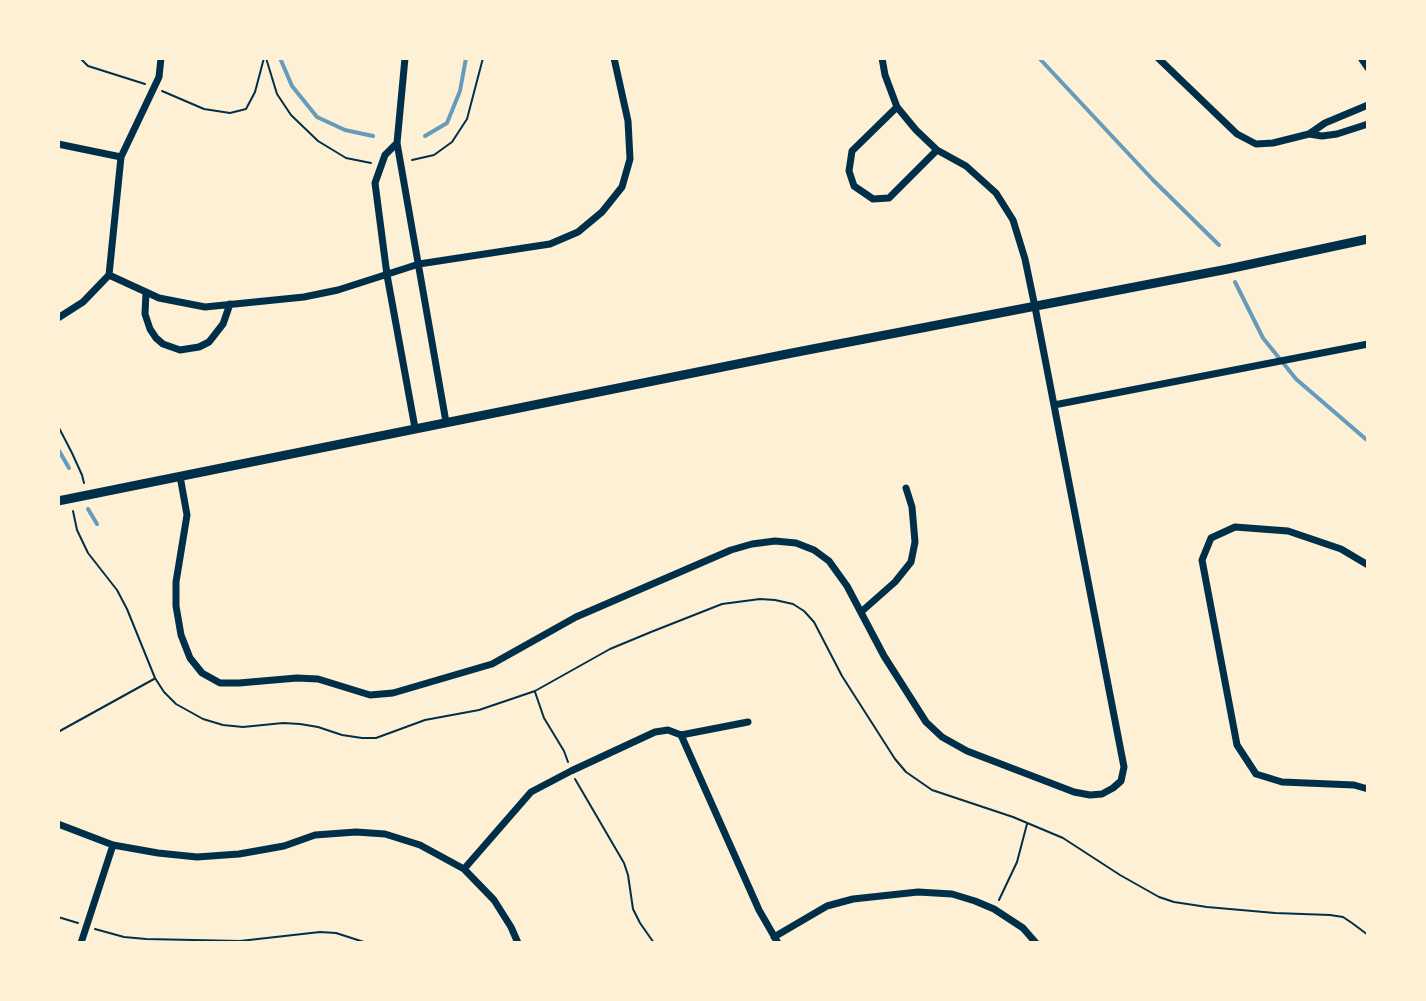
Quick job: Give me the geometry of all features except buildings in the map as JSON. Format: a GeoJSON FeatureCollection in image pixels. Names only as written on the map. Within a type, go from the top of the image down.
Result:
{"type":"FeatureCollection","features":[{"type":"Feature","properties":{"kind":"street"},"geometry":{"type":"LineString","coordinates":[[58,318],[83,302],[109,275],[121,157],[159,77],[161,58]]}},
{"type":"Feature","properties":{"kind":"street"},"geometry":{"type":"LineString","coordinates":[[405,58],[397,143],[446,422]]}},
{"type":"Feature","properties":{"kind":"street"},"geometry":{"type":"LineString","coordinates":[[109,275],[159,298],[205,307],[304,297],[338,290],[419,264],[550,244],[578,232],[602,212],[622,187],[630,159],[628,121],[614,58]]}},
{"type":"Feature","properties":{"kind":"street"},"geometry":{"type":"LineString","coordinates":[[180,476],[187,515],[176,582],[181,635],[190,658],[202,673],[220,683],[318,679],[370,695],[393,693],[492,664],[576,617],[731,550],[775,541],[796,543],[814,550],[829,561],[926,722],[942,737],[967,751],[1074,792],[1102,794],[1113,788],[1121,781],[1124,767],[1035,307],[1013,220],[996,193],[966,166],[937,150],[897,107],[882,58]]}},
{"type":"Feature","properties":{"kind":"street"},"geometry":{"type":"LineString","coordinates":[[1158,58],[1237,134],[1256,144],[1309,134],[1325,123],[1368,105]]}},
{"type":"Feature","properties":{"kind":"street"},"geometry":{"type":"LineString","coordinates":[[1361,58],[1368,68]]}},
{"type":"Feature","properties":{"kind":"street"},"geometry":{"type":"LineString","coordinates":[[897,107],[852,151],[849,171],[854,186],[873,199],[889,198],[937,150]]}},
{"type":"Feature","properties":{"kind":"street"},"geometry":{"type":"LineString","coordinates":[[1309,134],[1337,134],[1368,124]]}},
{"type":"Feature","properties":{"kind":"street"},"geometry":{"type":"LineString","coordinates":[[397,143],[385,155],[375,183],[387,275],[415,428]]}},
{"type":"Feature","properties":{"kind":"street"},"geometry":{"type":"LineString","coordinates":[[58,144],[121,157]]}},
{"type":"Feature","properties":{"kind":"street"},"geometry":{"type":"LineString","coordinates":[[58,501],[1368,239]]}},
{"type":"Feature","properties":{"kind":"street"},"geometry":{"type":"LineString","coordinates":[[146,292],[145,314],[150,329],[163,344],[180,350],[209,342],[223,324],[230,304]]}},
{"type":"Feature","properties":{"kind":"street"},"geometry":{"type":"LineString","coordinates":[[1054,405],[1368,344]]}},
{"type":"Feature","properties":{"kind":"street"},"geometry":{"type":"LineString","coordinates":[[861,612],[895,582],[911,562],[915,542],[912,507],[906,488]]}},
{"type":"Feature","properties":{"kind":"street"},"geometry":{"type":"LineString","coordinates":[[1368,565],[1341,549],[1288,531],[1235,527],[1211,538],[1202,560],[1237,745],[1256,774],[1282,782],[1354,785],[1368,789]]}},
{"type":"Feature","properties":{"kind":"street"},"geometry":{"type":"LineString","coordinates":[[464,869],[531,792],[571,771],[655,732],[668,730],[681,735],[748,722]]}},
{"type":"Feature","properties":{"kind":"street"},"geometry":{"type":"LineString","coordinates":[[681,735],[759,910],[776,940],[827,906],[882,894],[918,892],[952,894],[994,909],[1023,928],[1036,943]]}},
{"type":"Feature","properties":{"kind":"street"},"geometry":{"type":"LineString","coordinates":[[58,824],[113,845],[197,857],[284,846],[315,835],[356,832],[385,834],[420,845],[464,869],[494,900],[518,943]]}},
{"type":"Feature","properties":{"kind":"street"},"geometry":{"type":"LineString","coordinates":[[81,943],[113,845]]}},
{"type":"Feature","properties":{"kind":"path"},"geometry":{"type":"LineString","coordinates":[[80,58],[88,66],[204,109],[230,113],[246,109],[255,92],[265,58]]}},
{"type":"Feature","properties":{"kind":"path"},"geometry":{"type":"LineString","coordinates":[[265,58],[277,94],[291,115],[318,141],[346,158],[382,164]]}},
{"type":"Feature","properties":{"kind":"path"},"geometry":{"type":"LineString","coordinates":[[400,162],[434,155],[452,142],[467,119],[483,58]]}},
{"type":"Feature","properties":{"kind":"path"},"geometry":{"type":"LineString","coordinates":[[58,426],[82,475],[86,495]]}},
{"type":"Feature","properties":{"kind":"path"},"geometry":{"type":"LineString","coordinates":[[58,732],[155,678]]}},
{"type":"Feature","properties":{"kind":"path"},"geometry":{"type":"LineString","coordinates":[[535,691],[544,718],[564,751],[579,789],[624,863],[633,909],[654,943]]}},
{"type":"Feature","properties":{"kind":"path"},"geometry":{"type":"LineString","coordinates":[[994,909],[1017,862],[1027,823]]}},
{"type":"Feature","properties":{"kind":"path"},"geometry":{"type":"LineString","coordinates":[[58,917],[124,937],[146,939],[240,941],[320,932],[348,935],[367,943]]}},
{"type":"Feature","properties":{"kind":"waterway"},"geometry":{"type":"LineString","coordinates":[[280,58],[292,86],[317,117],[345,130],[373,136]]}},
{"type":"Feature","properties":{"kind":"waterway"},"geometry":{"type":"LineString","coordinates":[[425,136],[447,123],[460,91],[466,58]]}},
{"type":"Feature","properties":{"kind":"waterway"},"geometry":{"type":"LineString","coordinates":[[1039,58],[1153,180],[1219,245]]}},
{"type":"Feature","properties":{"kind":"waterway"},"geometry":{"type":"LineString","coordinates":[[1235,282],[1263,338],[1296,379],[1368,441]]}},
{"type":"Feature","properties":{"kind":"waterway"},"geometry":{"type":"LineString","coordinates":[[58,449],[69,468]]}},
{"type":"Feature","properties":{"kind":"waterway"},"geometry":{"type":"LineString","coordinates":[[88,509],[97,524]]}}]}
